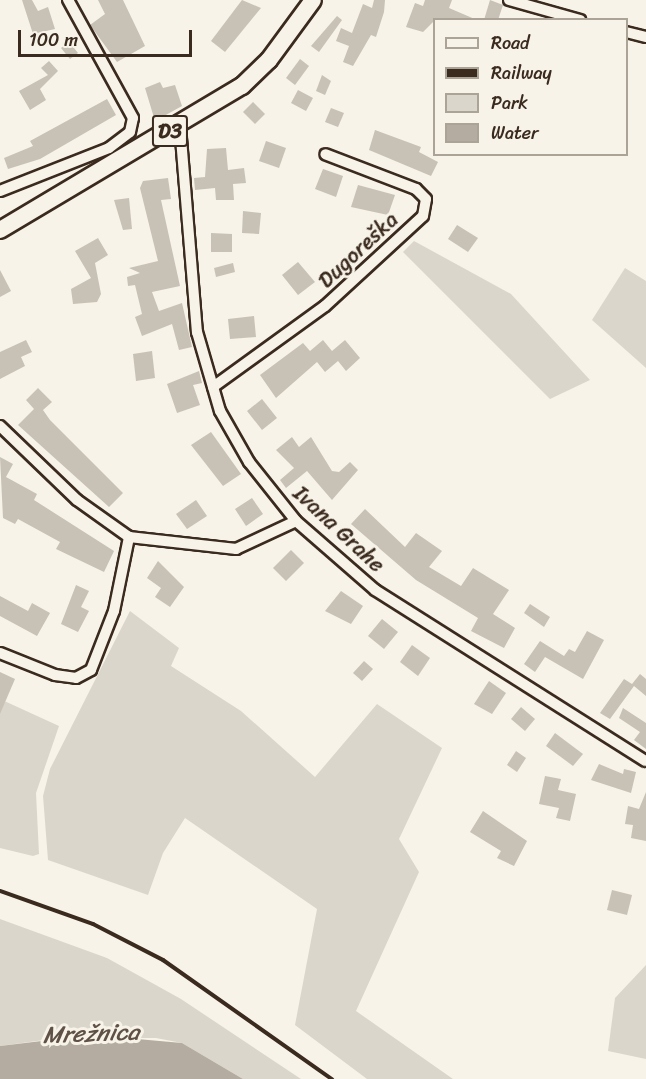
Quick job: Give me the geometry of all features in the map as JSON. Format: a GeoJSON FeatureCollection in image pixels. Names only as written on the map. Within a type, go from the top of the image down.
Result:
{"type":"FeatureCollection","features":[{"type":"Feature","properties":{"kind":"main road","name":"D3"},"geometry":{"type":"LineString","coordinates":[[0,230],[180,126],[249,79],[313,0]]}},
{"type":"Feature","properties":{"kind":"street"},"geometry":{"type":"LineString","coordinates":[[0,191],[109,147],[130,132],[133,118],[68,0]]}},
{"type":"Feature","properties":{"kind":"street"},"geometry":{"type":"LineString","coordinates":[[508,0],[573,18]]}},
{"type":"Feature","properties":{"kind":"street"},"geometry":{"type":"LineString","coordinates":[[628,32],[646,38]]}},
{"type":"Feature","properties":{"kind":"street","name":"Ivana Grahe"},"geometry":{"type":"LineString","coordinates":[[180,126],[197,332],[213,387],[249,462],[296,521],[375,590],[646,761]]}},
{"type":"Feature","properties":{"kind":"street","name":"Dugoreška"},"geometry":{"type":"LineString","coordinates":[[213,387],[325,306],[423,216],[426,199],[416,189],[325,154]]}},
{"type":"Feature","properties":{"kind":"street"},"geometry":{"type":"LineString","coordinates":[[0,426],[77,500],[129,537],[236,549],[296,521]]}},
{"type":"Feature","properties":{"kind":"street"},"geometry":{"type":"LineString","coordinates":[[0,653],[55,675],[76,678],[91,670],[114,612],[129,537]]}},
{"type":"Feature","properties":{"kind":"green space"},"geometry":{"type":"Polygon","coordinates":[[[414,241],[511,294],[590,380],[550,399],[403,252],[414,241]]]}},
{"type":"Feature","properties":{"kind":"green space"},"geometry":{"type":"Polygon","coordinates":[[[625,268],[646,281],[646,368],[592,320],[625,268]]]}},
{"type":"Feature","properties":{"kind":"green space"},"geometry":{"type":"Polygon","coordinates":[[[130,611],[179,648],[171,666],[241,711],[315,777],[377,704],[442,748],[399,839],[419,872],[356,1011],[453,1079],[367,1079],[295,1025],[317,909],[185,818],[163,853],[148,895],[48,860],[43,796],[50,769],[130,611]]]}},
{"type":"Feature","properties":{"kind":"green space"},"geometry":{"type":"Polygon","coordinates":[[[0,699],[59,726],[36,793],[39,854],[33,856],[0,848],[0,699]]]}},
{"type":"Feature","properties":{"kind":"green space"},"geometry":{"type":"Polygon","coordinates":[[[0,919],[107,958],[181,999],[301,1079],[243,1079],[182,1043],[156,1038],[59,1038],[0,1046],[0,919]]]}},
{"type":"Feature","properties":{"kind":"green space"},"geometry":{"type":"Polygon","coordinates":[[[646,965],[646,1059],[608,1051],[615,998],[646,965]]]}},
{"type":"Feature","properties":{"kind":"water"},"geometry":{"type":"Polygon","coordinates":[[[92,1035],[182,1043],[243,1079],[0,1079],[0,1046],[92,1035]]]}},
{"type":"Feature","properties":{"kind":"building"},"geometry":{"type":"Polygon","coordinates":[[[22,0],[32,0],[38,11],[48,7],[55,29],[33,34],[22,0]]]}},
{"type":"Feature","properties":{"kind":"building"},"geometry":{"type":"Polygon","coordinates":[[[98,0],[123,0],[145,46],[117,62],[90,25],[105,14],[98,0]]]}},
{"type":"Feature","properties":{"kind":"building"},"geometry":{"type":"Polygon","coordinates":[[[242,0],[261,8],[225,52],[211,41],[242,0]]]}},
{"type":"Feature","properties":{"kind":"building"},"geometry":{"type":"Polygon","coordinates":[[[374,0],[385,0],[384,12],[376,37],[371,35],[353,66],[343,62],[349,46],[336,41],[341,28],[352,33],[363,4],[372,8],[374,0]]]}},
{"type":"Feature","properties":{"kind":"building"},"geometry":{"type":"Polygon","coordinates":[[[425,0],[452,0],[449,8],[472,18],[433,18],[433,22],[423,32],[406,27],[415,3],[423,6],[425,0]]]}},
{"type":"Feature","properties":{"kind":"building"},"geometry":{"type":"Polygon","coordinates":[[[490,0],[503,5],[499,18],[485,18],[490,0]]]}},
{"type":"Feature","properties":{"kind":"building"},"geometry":{"type":"Polygon","coordinates":[[[337,16],[342,20],[319,52],[311,46],[337,16]]]}},
{"type":"Feature","properties":{"kind":"building"},"geometry":{"type":"Polygon","coordinates":[[[69,42],[78,53],[70,59],[61,48],[69,42]]]}},
{"type":"Feature","properties":{"kind":"building"},"geometry":{"type":"Polygon","coordinates":[[[300,59],[309,66],[295,85],[286,78],[300,59]]]}},
{"type":"Feature","properties":{"kind":"building"},"geometry":{"type":"Polygon","coordinates":[[[49,61],[58,71],[40,89],[46,100],[30,110],[19,91],[48,75],[41,68],[49,61]]]}},
{"type":"Feature","properties":{"kind":"building"},"geometry":{"type":"Polygon","coordinates":[[[322,75],[331,81],[325,95],[316,91],[322,75]]]}},
{"type":"Feature","properties":{"kind":"building"},"geometry":{"type":"Polygon","coordinates":[[[160,82],[163,88],[175,85],[182,106],[155,121],[145,88],[160,82]]]}},
{"type":"Feature","properties":{"kind":"building"},"geometry":{"type":"Polygon","coordinates":[[[298,90],[313,98],[306,111],[291,103],[298,90]]]}},
{"type":"Feature","properties":{"kind":"building"},"geometry":{"type":"Polygon","coordinates":[[[107,99],[116,115],[40,159],[8,169],[4,158],[33,146],[30,141],[107,99]]]}},
{"type":"Feature","properties":{"kind":"building"},"geometry":{"type":"Polygon","coordinates":[[[253,102],[265,114],[255,124],[243,112],[253,102]]]}},
{"type":"Feature","properties":{"kind":"building"},"geometry":{"type":"Polygon","coordinates":[[[331,108],[344,113],[338,127],[325,122],[331,108]]]}},
{"type":"Feature","properties":{"kind":"building"},"geometry":{"type":"Polygon","coordinates":[[[375,130],[421,147],[419,152],[438,162],[431,176],[369,150],[375,130]]]}},
{"type":"Feature","properties":{"kind":"building"},"geometry":{"type":"Polygon","coordinates":[[[266,141],[286,148],[279,168],[259,161],[266,141]]]}},
{"type":"Feature","properties":{"kind":"building"},"geometry":{"type":"Polygon","coordinates":[[[226,148],[228,170],[244,168],[246,183],[233,184],[234,200],[216,200],[215,188],[195,190],[194,178],[205,177],[207,149],[226,148]]]}},
{"type":"Feature","properties":{"kind":"building"},"geometry":{"type":"Polygon","coordinates":[[[323,169],[343,176],[336,197],[315,189],[323,169]]]}},
{"type":"Feature","properties":{"kind":"building"},"geometry":{"type":"Polygon","coordinates":[[[168,178],[171,199],[161,200],[180,286],[152,292],[159,311],[182,303],[192,347],[179,350],[172,324],[142,336],[135,317],[142,314],[135,285],[128,286],[127,277],[140,273],[129,268],[158,261],[140,188],[143,181],[168,178]]]}},
{"type":"Feature","properties":{"kind":"building"},"geometry":{"type":"Polygon","coordinates":[[[358,185],[395,195],[388,215],[351,207],[358,185]]]}},
{"type":"Feature","properties":{"kind":"building"},"geometry":{"type":"Polygon","coordinates":[[[129,198],[132,229],[123,230],[114,200],[129,198]]]}},
{"type":"Feature","properties":{"kind":"building"},"geometry":{"type":"Polygon","coordinates":[[[243,211],[261,213],[259,234],[242,233],[243,211]]]}},
{"type":"Feature","properties":{"kind":"building"},"geometry":{"type":"Polygon","coordinates":[[[457,225],[478,238],[468,252],[448,239],[457,225]]]}},
{"type":"Feature","properties":{"kind":"building"},"geometry":{"type":"Polygon","coordinates":[[[211,233],[232,234],[232,252],[211,252],[211,233]]]}},
{"type":"Feature","properties":{"kind":"building"},"geometry":{"type":"Polygon","coordinates":[[[98,238],[108,255],[95,263],[101,294],[97,302],[73,304],[71,289],[91,278],[75,251],[98,238]]]}},
{"type":"Feature","properties":{"kind":"building"},"geometry":{"type":"Polygon","coordinates":[[[298,262],[315,282],[298,295],[282,275],[298,262]]]}},
{"type":"Feature","properties":{"kind":"building"},"geometry":{"type":"Polygon","coordinates":[[[233,263],[235,272],[216,277],[214,268],[233,263]]]}},
{"type":"Feature","properties":{"kind":"building"},"geometry":{"type":"Polygon","coordinates":[[[0,270],[11,291],[0,297],[0,270]]]}},
{"type":"Feature","properties":{"kind":"building"},"geometry":{"type":"Polygon","coordinates":[[[254,316],[256,337],[230,339],[228,319],[254,316]]]}},
{"type":"Feature","properties":{"kind":"building"},"geometry":{"type":"Polygon","coordinates":[[[26,340],[32,352],[21,357],[25,366],[0,379],[0,352],[26,340]]]}},
{"type":"Feature","properties":{"kind":"building"},"geometry":{"type":"Polygon","coordinates":[[[323,340],[332,351],[345,340],[360,358],[346,371],[338,361],[325,372],[317,362],[276,398],[260,375],[303,343],[310,351],[323,340]]]}},
{"type":"Feature","properties":{"kind":"building"},"geometry":{"type":"Polygon","coordinates":[[[152,351],[155,378],[136,381],[133,354],[152,351]]]}},
{"type":"Feature","properties":{"kind":"building"},"geometry":{"type":"Polygon","coordinates":[[[199,371],[202,383],[193,385],[200,405],[177,413],[167,384],[199,371]]]}},
{"type":"Feature","properties":{"kind":"building"},"geometry":{"type":"Polygon","coordinates":[[[38,388],[52,402],[43,410],[50,420],[123,493],[109,507],[18,425],[34,409],[26,400],[38,388]]]}},
{"type":"Feature","properties":{"kind":"building"},"geometry":{"type":"Polygon","coordinates":[[[262,399],[277,418],[262,430],[247,411],[262,399]]]}},
{"type":"Feature","properties":{"kind":"building"},"geometry":{"type":"Polygon","coordinates":[[[211,432],[241,474],[223,486],[191,445],[211,432]]]}},
{"type":"Feature","properties":{"kind":"building"},"geometry":{"type":"Polygon","coordinates":[[[292,437],[299,447],[311,437],[332,471],[339,472],[350,462],[358,470],[332,500],[307,471],[286,488],[280,480],[294,468],[276,450],[292,437]]]}},
{"type":"Feature","properties":{"kind":"building"},"geometry":{"type":"Polygon","coordinates":[[[0,457],[13,464],[6,477],[37,494],[34,500],[114,551],[104,572],[56,549],[60,542],[18,519],[15,524],[3,518],[0,457]]]}},
{"type":"Feature","properties":{"kind":"building"},"geometry":{"type":"Polygon","coordinates":[[[252,498],[263,514],[246,526],[235,509],[252,498]]]}},
{"type":"Feature","properties":{"kind":"building"},"geometry":{"type":"Polygon","coordinates":[[[196,500],[207,516],[187,529],[176,514],[196,500]]]}},
{"type":"Feature","properties":{"kind":"building"},"geometry":{"type":"Polygon","coordinates":[[[365,509],[405,547],[416,533],[442,551],[429,567],[461,586],[473,568],[509,590],[493,614],[515,628],[504,648],[471,631],[478,618],[416,580],[351,524],[365,509]]]}},
{"type":"Feature","properties":{"kind":"building"},"geometry":{"type":"Polygon","coordinates":[[[291,550],[304,563],[286,581],[273,568],[291,550]]]}},
{"type":"Feature","properties":{"kind":"building"},"geometry":{"type":"Polygon","coordinates":[[[158,561],[184,587],[170,607],[155,597],[161,588],[147,578],[158,561]]]}},
{"type":"Feature","properties":{"kind":"building"},"geometry":{"type":"Polygon","coordinates":[[[76,585],[89,591],[81,607],[89,611],[78,632],[61,624],[76,585]]]}},
{"type":"Feature","properties":{"kind":"building"},"geometry":{"type":"Polygon","coordinates":[[[341,591],[363,606],[351,624],[325,611],[341,591]]]}},
{"type":"Feature","properties":{"kind":"building"},"geometry":{"type":"Polygon","coordinates":[[[0,596],[28,611],[32,603],[50,613],[37,636],[0,616],[0,596]]]}},
{"type":"Feature","properties":{"kind":"building"},"geometry":{"type":"Polygon","coordinates":[[[530,604],[550,617],[544,627],[524,613],[530,604]]]}},
{"type":"Feature","properties":{"kind":"building"},"geometry":{"type":"Polygon","coordinates":[[[382,619],[398,632],[384,649],[368,636],[382,619]]]}},
{"type":"Feature","properties":{"kind":"building"},"geometry":{"type":"Polygon","coordinates":[[[587,631],[604,640],[583,679],[545,657],[535,672],[524,664],[540,641],[564,656],[569,649],[575,652],[587,631]]]}},
{"type":"Feature","properties":{"kind":"building"},"geometry":{"type":"Polygon","coordinates":[[[412,645],[430,658],[418,676],[400,662],[412,645]]]}},
{"type":"Feature","properties":{"kind":"building"},"geometry":{"type":"Polygon","coordinates":[[[364,661],[373,669],[362,681],[353,673],[364,661]]]}},
{"type":"Feature","properties":{"kind":"building"},"geometry":{"type":"Polygon","coordinates":[[[0,672],[15,679],[0,714],[0,672]]]}},
{"type":"Feature","properties":{"kind":"building"},"geometry":{"type":"Polygon","coordinates":[[[640,674],[646,679],[646,696],[634,686],[610,719],[600,713],[624,679],[632,684],[640,674]]]}},
{"type":"Feature","properties":{"kind":"building"},"geometry":{"type":"Polygon","coordinates":[[[489,681],[506,693],[492,714],[474,704],[489,681]]]}},
{"type":"Feature","properties":{"kind":"building"},"geometry":{"type":"Polygon","coordinates":[[[521,707],[535,719],[525,731],[511,719],[521,707]]]}},
{"type":"Feature","properties":{"kind":"building"},"geometry":{"type":"Polygon","coordinates":[[[623,708],[646,723],[646,749],[634,740],[640,732],[619,718],[623,708]]]}},
{"type":"Feature","properties":{"kind":"building"},"geometry":{"type":"Polygon","coordinates":[[[555,733],[583,754],[573,766],[546,746],[555,733]]]}},
{"type":"Feature","properties":{"kind":"building"},"geometry":{"type":"Polygon","coordinates":[[[516,751],[526,758],[517,772],[507,765],[516,751]]]}},
{"type":"Feature","properties":{"kind":"building"},"geometry":{"type":"Polygon","coordinates":[[[599,764],[623,774],[624,769],[636,772],[631,793],[591,780],[599,764]]]}},
{"type":"Feature","properties":{"kind":"building"},"geometry":{"type":"Polygon","coordinates":[[[545,776],[561,779],[558,790],[576,794],[570,821],[556,818],[559,808],[539,804],[545,776]]]}},
{"type":"Feature","properties":{"kind":"building"},"geometry":{"type":"Polygon","coordinates":[[[646,792],[646,841],[631,838],[633,825],[625,824],[628,806],[639,809],[646,792]]]}},
{"type":"Feature","properties":{"kind":"building"},"geometry":{"type":"Polygon","coordinates":[[[483,811],[527,841],[514,866],[497,858],[501,851],[470,832],[483,811]]]}},
{"type":"Feature","properties":{"kind":"building"},"geometry":{"type":"Polygon","coordinates":[[[612,890],[632,895],[627,915],[607,910],[612,890]]]}},
{"type":"Feature","properties":{"kind":"railway"},"geometry":{"type":"LineString","coordinates":[[0,891],[93,924],[163,960],[332,1079]]}},
{"type":"Feature","properties":{"kind":"water label","name":"Mrežnica"},"geometry":{"type":"Point","coordinates":[91,1034]}}]}
